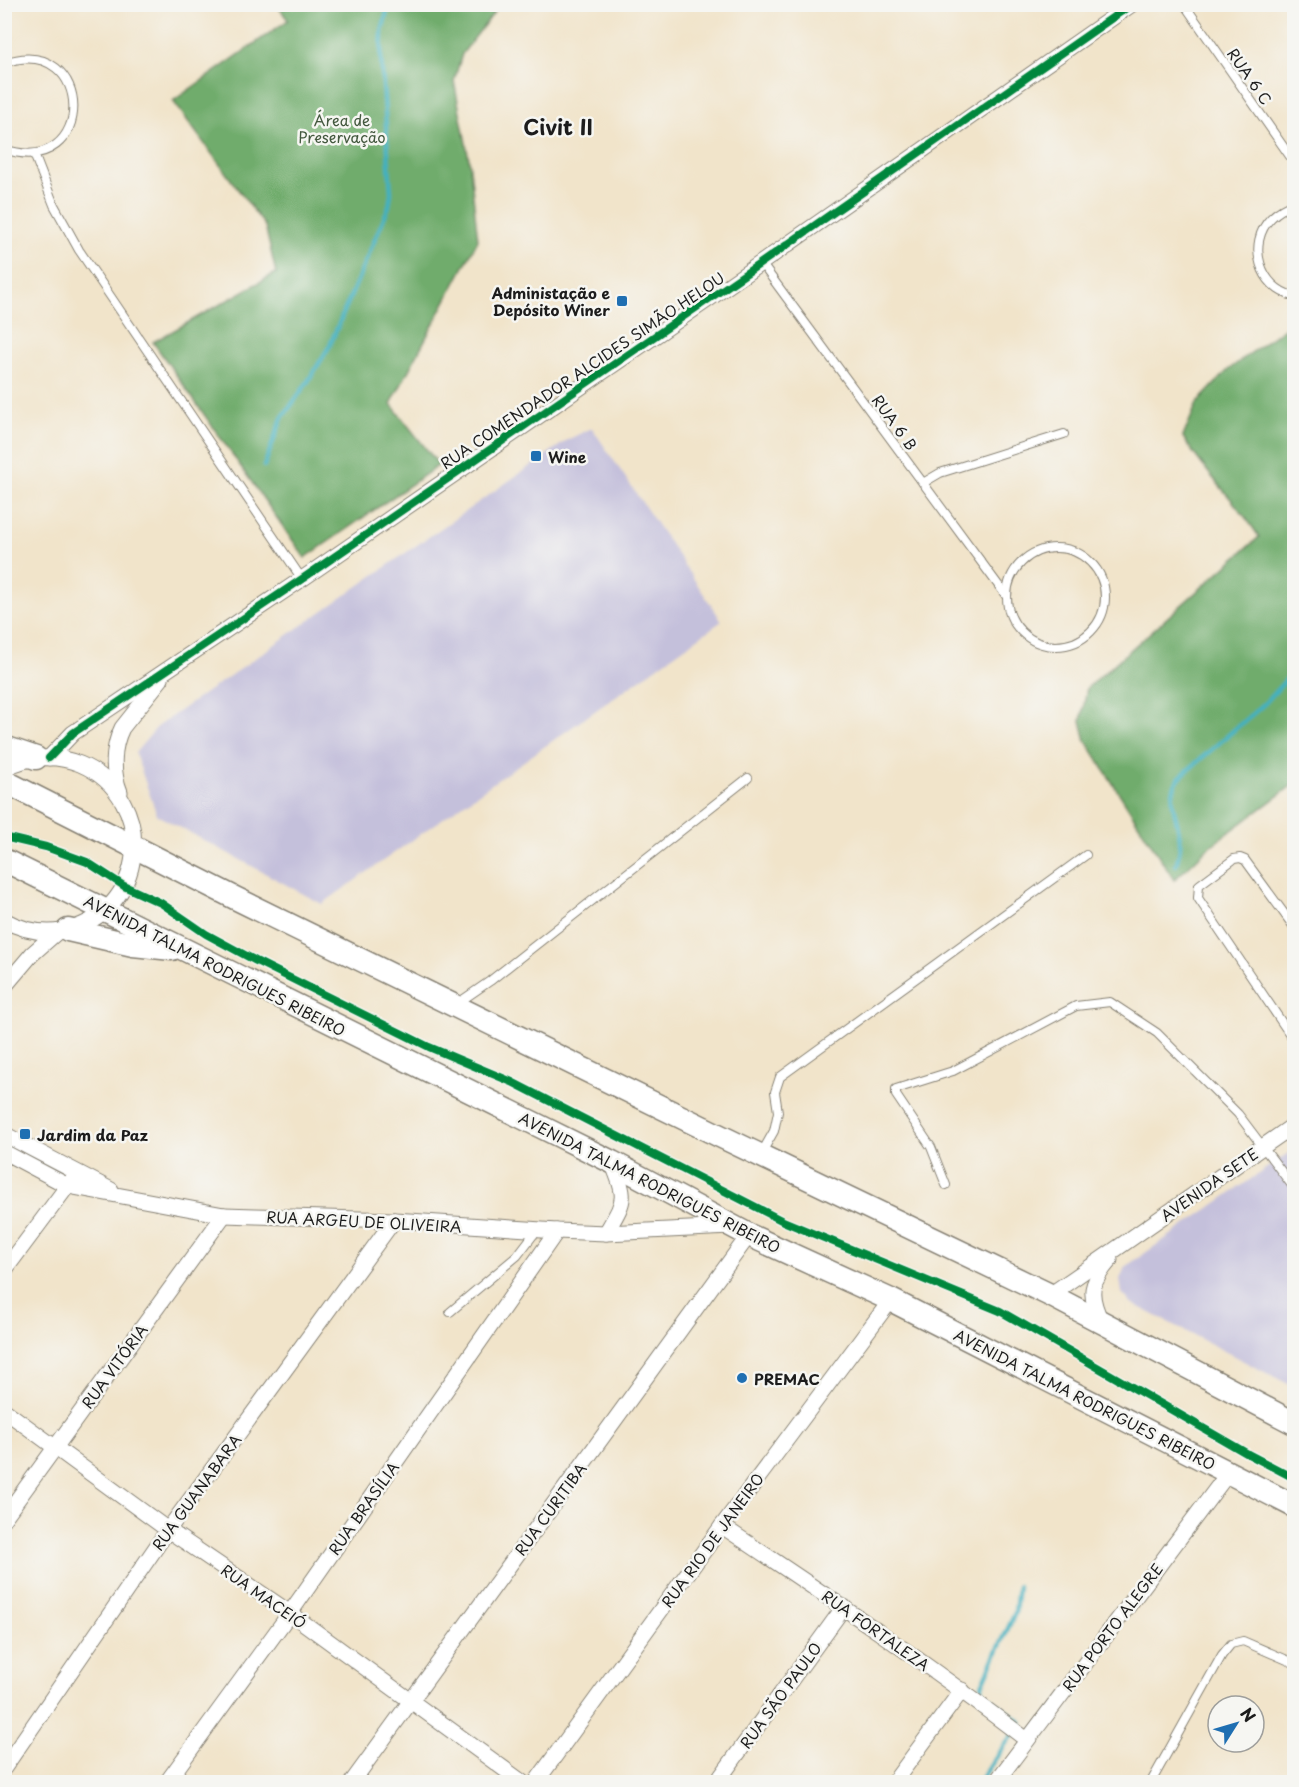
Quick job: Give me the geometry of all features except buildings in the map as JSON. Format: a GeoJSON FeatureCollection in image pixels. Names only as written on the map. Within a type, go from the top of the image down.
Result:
{"type":"FeatureCollection","features":[{"type":"Feature","properties":{"kind":"main road"},"geometry":{"type":"LineString","coordinates":[[4,747],[42,758]]}},
{"type":"Feature","properties":{"kind":"main road"},"geometry":{"type":"LineString","coordinates":[[4,781],[454,1006],[1050,1295],[1294,1423]]}},
{"type":"Feature","properties":{"kind":"main road","name":"AVENIDA TALMA RODRIGUES RIBEIRO"},"geometry":{"type":"LineString","coordinates":[[4,860],[612,1162],[741,1231],[891,1300],[1294,1506]]}},
{"type":"Feature","properties":{"kind":"main road"},"geometry":{"type":"LineString","coordinates":[[62,931],[133,945],[183,950]]}},
{"type":"Feature","properties":{"kind":"street","name":"RUA COMENDADOR ALCIDES SIMÃO HELOU"},"geometry":{"type":"LineString","coordinates":[[42,758],[73,733],[302,579],[1132,4]]}},
{"type":"Feature","properties":{"kind":"street","name":"RUA COMENDADOR ALCIDES SIMÃO HELOU"},"geometry":{"type":"LineString","coordinates":[[135,846],[132,824],[115,772],[117,737],[171,666]]}},
{"type":"Feature","properties":{"kind":"street"},"geometry":{"type":"LineString","coordinates":[[4,769],[18,762],[42,758],[62,759],[87,767],[108,783],[124,804]]}},
{"type":"Feature","properties":{"kind":"street"},"geometry":{"type":"LineString","coordinates":[[4,987],[32,954],[62,931],[87,922],[105,910],[124,886],[132,867],[135,846]]}},
{"type":"Feature","properties":{"kind":"street"},"geometry":{"type":"LineString","coordinates":[[4,920],[33,931],[62,931]]}},
{"type":"Feature","properties":{"kind":"street","name":"AVENIDA SETE"},"geometry":{"type":"LineString","coordinates":[[1050,1295],[1294,1125]]}},
{"type":"Feature","properties":{"kind":"street"},"geometry":{"type":"LineString","coordinates":[[4,1134],[124,1198]]}},
{"type":"Feature","properties":{"kind":"street","name":"RUA ARGEU DE OLIVEIRA"},"geometry":{"type":"LineString","coordinates":[[4,1152],[68,1186],[224,1215],[394,1220],[557,1232],[741,1231]]}},
{"type":"Feature","properties":{"kind":"street"},"geometry":{"type":"LineString","coordinates":[[606,1233],[623,1198],[622,1186],[612,1162]]}},
{"type":"Feature","properties":{"kind":"street"},"geometry":{"type":"LineString","coordinates":[[4,1271],[78,1173]]}},
{"type":"Feature","properties":{"kind":"street","name":"RUA VITÓRIA"},"geometry":{"type":"LineString","coordinates":[[4,1518],[224,1215]]}},
{"type":"Feature","properties":{"kind":"street","name":"RUA GUANABARA"},"geometry":{"type":"LineString","coordinates":[[4,1768],[168,1530],[394,1220]]}},
{"type":"Feature","properties":{"kind":"street","name":"RUA CURITIBA"},"geometry":{"type":"LineString","coordinates":[[352,1782],[741,1231]]}},
{"type":"Feature","properties":{"kind":"street","name":"RUA BRASÍLIA"},"geometry":{"type":"LineString","coordinates":[[167,1782],[290,1613],[557,1232]]}},
{"type":"Feature","properties":{"kind":"street","name":"AVENIDA SETE"},"geometry":{"type":"LineString","coordinates":[[1101,1322],[1092,1303],[1096,1276],[1123,1244]]}},
{"type":"Feature","properties":{"kind":"street","name":"RUA RIO DE JANEIRO"},"geometry":{"type":"LineString","coordinates":[[536,1782],[722,1526],[891,1300]]}},
{"type":"Feature","properties":{"kind":"street","name":"RUA MACEIÓ"},"geometry":{"type":"LineString","coordinates":[[4,1410],[168,1530],[290,1613],[522,1782]]}},
{"type":"Feature","properties":{"kind":"street","name":"RUA PORTO ALEGRE"},"geometry":{"type":"LineString","coordinates":[[996,1782],[1229,1472]]}},
{"type":"Feature","properties":{"kind":"street","name":"RUA FORTALEZA"},"geometry":{"type":"LineString","coordinates":[[722,1526],[844,1607],[962,1690],[1026,1740]]}},
{"type":"Feature","properties":{"kind":"street","name":"RUA SÃO PAULO"},"geometry":{"type":"LineString","coordinates":[[717,1782],[844,1607]]}},
{"type":"Feature","properties":{"kind":"street"},"geometry":{"type":"LineString","coordinates":[[894,1782],[962,1690]]}},
{"type":"Feature","properties":{"kind":"lane","name":"RUA 6 C"},"geometry":{"type":"LineString","coordinates":[[1184,4],[1294,162]]}},
{"type":"Feature","properties":{"kind":"lane"},"geometry":{"type":"LineString","coordinates":[[4,63],[19,58],[34,58],[49,63],[61,72],[70,85],[75,99],[70,129],[61,141],[48,150],[34,154],[19,154],[4,149]]}},
{"type":"Feature","properties":{"kind":"lane"},"geometry":{"type":"LineString","coordinates":[[34,154],[54,205],[79,250],[302,579]]}},
{"type":"Feature","properties":{"kind":"lane"},"geometry":{"type":"LineString","coordinates":[[1294,204],[1281,209],[1269,219],[1261,232],[1258,248],[1260,263],[1266,277],[1277,288],[1294,296]]}},
{"type":"Feature","properties":{"kind":"lane","name":"RUA 6 B"},"geometry":{"type":"LineString","coordinates":[[761,263],[1007,597],[1010,613],[1018,627],[1030,638],[1045,645],[1061,646],[1077,642],[1090,633],[1100,620],[1105,605],[1105,588],[1100,573],[1090,560],[1076,551],[1060,547],[1044,549],[1029,555],[1017,566],[1010,581],[1007,597]]}},
{"type":"Feature","properties":{"kind":"lane"},"geometry":{"type":"LineString","coordinates":[[923,483],[940,473],[1064,434]]}},
{"type":"Feature","properties":{"kind":"lane"},"geometry":{"type":"LineString","coordinates":[[454,1006],[500,974],[748,778]]}},
{"type":"Feature","properties":{"kind":"lane"},"geometry":{"type":"LineString","coordinates":[[760,1156],[774,1131],[778,1112],[775,1092],[780,1077],[1086,855]]}},
{"type":"Feature","properties":{"kind":"lane"},"geometry":{"type":"LineString","coordinates":[[1293,1037],[1198,898],[1197,889],[1199,885],[1234,859],[1240,858],[1245,860],[1294,927]]}},
{"type":"Feature","properties":{"kind":"lane"},"geometry":{"type":"LineString","coordinates":[[946,1185],[931,1147],[896,1095],[896,1089],[953,1071],[1076,1006],[1110,1002],[1157,1033],[1238,1114],[1294,1188]]}},
{"type":"Feature","properties":{"kind":"lane"},"geometry":{"type":"LineString","coordinates":[[450,1312],[516,1256],[537,1230]]}},
{"type":"Feature","properties":{"kind":"lane"},"geometry":{"type":"LineString","coordinates":[[1151,1782],[1222,1655],[1231,1644],[1243,1641],[1294,1663]]}},
{"type":"Feature","properties":{"kind":"shaded area"},"geometry":{"type":"Polygon","coordinates":[[[592,428],[722,621],[322,904],[157,815],[135,753],[158,726],[569,439],[592,428]]]}},
{"type":"Feature","properties":{"kind":"shaded area"},"geometry":{"type":"Polygon","coordinates":[[[1294,1149],[1294,1387],[1131,1303],[1122,1293],[1120,1279],[1125,1267],[1294,1149]]]}},
{"type":"Feature","properties":{"kind":"green space","name":"Área de Preservação"},"geometry":{"type":"Polygon","coordinates":[[[277,5],[500,5],[462,54],[454,81],[469,159],[478,240],[391,404],[439,465],[305,558],[153,342],[276,273],[265,226],[173,101],[288,20],[277,5]]]}},
{"type":"Feature","properties":{"kind":"green space"},"geometry":{"type":"Polygon","coordinates":[[[1294,321],[1294,784],[1208,848],[1174,880],[1086,741],[1081,721],[1087,688],[1259,537],[1183,437],[1197,403],[1228,370],[1294,321]]]}},
{"type":"Feature","properties":{"kind":"waterway"},"geometry":{"type":"LineString","coordinates":[[264,466],[282,418],[329,347],[389,206],[391,193],[381,58],[382,31],[389,4]]}},
{"type":"Feature","properties":{"kind":"waterway"},"geometry":{"type":"LineString","coordinates":[[1176,865],[1180,844],[1173,800],[1175,785],[1180,777],[1265,703],[1294,671]]}},
{"type":"Feature","properties":{"kind":"waterway"},"geometry":{"type":"LineString","coordinates":[[979,1782],[1021,1722],[982,1692],[982,1685],[1015,1613],[1018,1586]]}},
{"type":"Feature","properties":{"kind":"cycle path"},"geometry":{"type":"LineString","coordinates":[[49,758],[73,733],[302,579],[1132,4]]}},
{"type":"Feature","properties":{"kind":"cycle path"},"geometry":{"type":"LineString","coordinates":[[4,837],[46,847],[87,862],[124,886],[161,903],[206,934],[429,1047],[512,1082],[783,1221],[1000,1311],[1248,1454],[1294,1478]]}},
{"type":"Feature","properties":{"kind":"place","name":"Administação e Depósito Winer"},"geometry":{"type":"Point","coordinates":[622,301]}},
{"type":"Feature","properties":{"kind":"place","name":"Wine"},"geometry":{"type":"Point","coordinates":[536,456]}},
{"type":"Feature","properties":{"kind":"place","name":"Jardim da Paz"},"geometry":{"type":"Point","coordinates":[25,1134]}},
{"type":"Feature","properties":{"kind":"place","name":"PREMAC"},"geometry":{"type":"Point","coordinates":[742,1378]}},
{"type":"Feature","properties":{"kind":"district","name":"Civit II"},"geometry":{"type":"Point","coordinates":[558,126]}}]}
